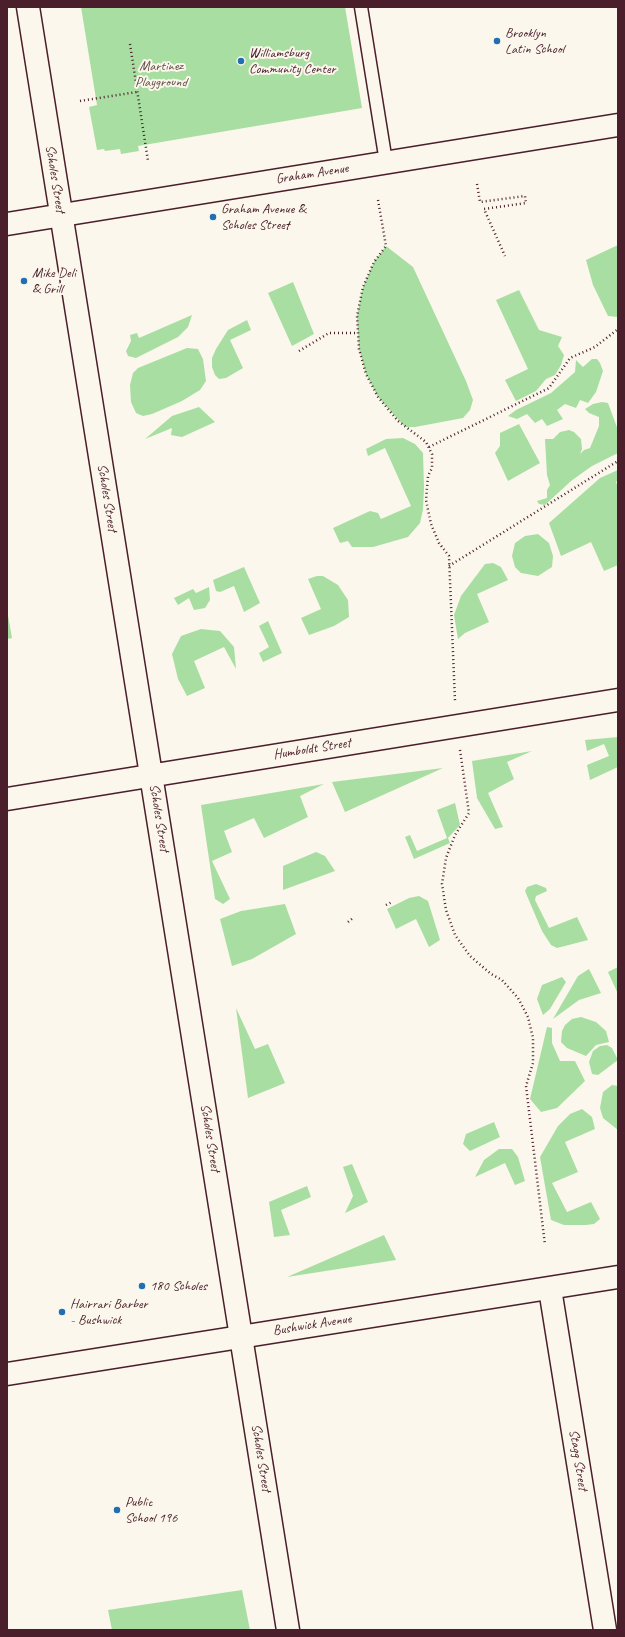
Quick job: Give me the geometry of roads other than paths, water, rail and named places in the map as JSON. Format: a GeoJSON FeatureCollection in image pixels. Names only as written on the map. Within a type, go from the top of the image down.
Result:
{"type":"FeatureCollection","features":[{"type":"Feature","properties":{"kind":"street","name":"Scholes Street"},"geometry":{"type":"LineString","coordinates":[[28,7],[288,1630]]}},
{"type":"Feature","properties":{"kind":"street","name":"Graham Avenue"},"geometry":{"type":"LineString","coordinates":[[7,224],[618,125]]}},
{"type":"Feature","properties":{"kind":"street","name":"Humboldt Street"},"geometry":{"type":"LineString","coordinates":[[7,798],[618,700]]}},
{"type":"Feature","properties":{"kind":"street","name":"Bushwick Avenue"},"geometry":{"type":"LineString","coordinates":[[7,1374],[618,1277]]}},
{"type":"Feature","properties":{"kind":"street","name":"Stagg Street"},"geometry":{"type":"LineString","coordinates":[[550,1289],[605,1630]]}},
{"type":"Feature","properties":{"kind":"lane"},"geometry":{"type":"LineString","coordinates":[[361,7],[386,162]]}},
{"type":"Feature","properties":{"kind":"place","name":"Brooklyn Latin School"},"geometry":{"type":"Point","coordinates":[497,41]}},
{"type":"Feature","properties":{"kind":"place","name":"Williamsburg Community Center"},"geometry":{"type":"Point","coordinates":[241,61]}},
{"type":"Feature","properties":{"kind":"place","name":"Graham Avenue & Scholes Street"},"geometry":{"type":"Point","coordinates":[213,217]}},
{"type":"Feature","properties":{"kind":"place","name":"Mike Deli & Grill"},"geometry":{"type":"Point","coordinates":[24,281]}},
{"type":"Feature","properties":{"kind":"place","name":"180 Scholes"},"geometry":{"type":"Point","coordinates":[142,1286]}},
{"type":"Feature","properties":{"kind":"place","name":"Hairrari Barber - Bushwick"},"geometry":{"type":"Point","coordinates":[62,1312]}},
{"type":"Feature","properties":{"kind":"place","name":"Public School 196"},"geometry":{"type":"Point","coordinates":[117,1510]}},
{"type":"Feature","properties":{"kind":"park label","name":"Martinez Playground"},"geometry":{"type":"Point","coordinates":[161,74]}}]}
